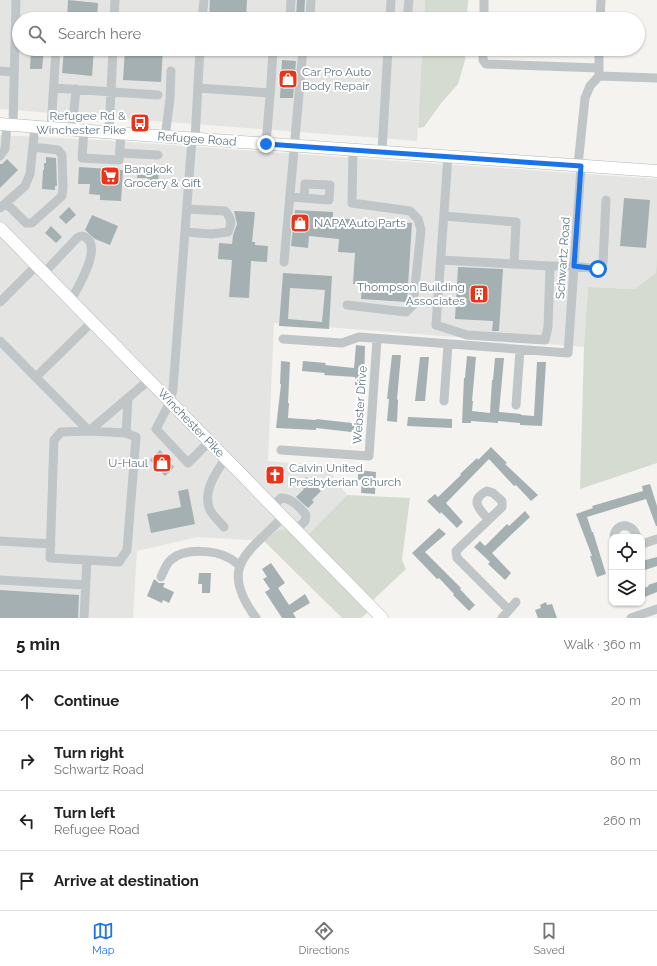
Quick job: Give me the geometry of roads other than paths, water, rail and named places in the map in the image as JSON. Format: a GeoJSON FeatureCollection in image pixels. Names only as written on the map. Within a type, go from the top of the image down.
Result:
{"type":"FeatureCollection","features":[{"type":"Feature","properties":{"kind":"main road","name":"Refugee Road"},"geometry":{"type":"LineString","coordinates":[[6,125],[657,171]]}},
{"type":"Feature","properties":{"kind":"main road","name":"Winchester Pike"},"geometry":{"type":"LineString","coordinates":[[0,228],[382,618]]}},
{"type":"Feature","properties":{"kind":"street"},"geometry":{"type":"LineString","coordinates":[[16,0],[16,12]]}},
{"type":"Feature","properties":{"kind":"street"},"geometry":{"type":"LineString","coordinates":[[114,12],[115,0]]}},
{"type":"Feature","properties":{"kind":"street"},"geometry":{"type":"LineString","coordinates":[[203,12],[204,0]]}},
{"type":"Feature","properties":{"kind":"street"},"geometry":{"type":"LineString","coordinates":[[290,12],[291,0]]}},
{"type":"Feature","properties":{"kind":"street"},"geometry":{"type":"LineString","coordinates":[[310,12],[311,0]]}},
{"type":"Feature","properties":{"kind":"street"},"geometry":{"type":"LineString","coordinates":[[390,12],[391,0]]}},
{"type":"Feature","properties":{"kind":"street"},"geometry":{"type":"LineString","coordinates":[[407,12],[408,0]]}},
{"type":"Feature","properties":{"kind":"street"},"geometry":{"type":"LineString","coordinates":[[484,0],[484,12]]}},
{"type":"Feature","properties":{"kind":"street"},"geometry":{"type":"LineString","coordinates":[[600,12],[601,0]]}},
{"type":"Feature","properties":{"kind":"street"},"geometry":{"type":"LineString","coordinates":[[0,156],[5,149],[6,125],[14,56]]}},
{"type":"Feature","properties":{"kind":"street"},"geometry":{"type":"LineString","coordinates":[[51,128],[56,56]]}},
{"type":"Feature","properties":{"kind":"street"},"geometry":{"type":"LineString","coordinates":[[76,89],[78,130],[82,158],[119,160],[120,153],[115,133],[112,92],[113,56]]}},
{"type":"Feature","properties":{"kind":"street"},"geometry":{"type":"LineString","coordinates":[[200,56],[173,386],[170,402],[156,429],[188,463],[210,441]]}},
{"type":"Feature","properties":{"kind":"street"},"geometry":{"type":"LineString","coordinates":[[266,144],[273,56]]}},
{"type":"Feature","properties":{"kind":"street"},"geometry":{"type":"LineString","coordinates":[[284,262],[288,207],[291,197],[302,56]]}},
{"type":"Feature","properties":{"kind":"street"},"geometry":{"type":"LineString","coordinates":[[382,151],[388,56]]}},
{"type":"Feature","properties":{"kind":"street"},"geometry":{"type":"LineString","coordinates":[[483,56],[483,60],[486,64],[599,72],[657,78]]}},
{"type":"Feature","properties":{"kind":"street"},"geometry":{"type":"LineString","coordinates":[[599,56],[599,72]]}},
{"type":"Feature","properties":{"kind":"street"},"geometry":{"type":"LineString","coordinates":[[0,71],[13,72]]}},
{"type":"Feature","properties":{"kind":"street"},"geometry":{"type":"LineString","coordinates":[[165,137],[170,99],[171,71]]}},
{"type":"Feature","properties":{"kind":"street","name":"Schwartz Road"},"geometry":{"type":"LineString","coordinates":[[520,350],[568,353],[585,98],[590,86],[599,72]]}},
{"type":"Feature","properties":{"kind":"street"},"geometry":{"type":"LineString","coordinates":[[54,88],[158,95]]}},
{"type":"Feature","properties":{"kind":"street"},"geometry":{"type":"LineString","coordinates":[[198,88],[270,93]]}},
{"type":"Feature","properties":{"kind":"street"},"geometry":{"type":"LineString","coordinates":[[33,147],[58,150],[62,155],[63,188],[62,196],[32,223],[26,223],[3,206],[25,186],[30,174],[35,127]]}},
{"type":"Feature","properties":{"kind":"street"},"geometry":{"type":"LineString","coordinates":[[347,305],[406,312],[413,305],[421,230],[418,219],[410,211],[352,203],[354,149]]}},
{"type":"Feature","properties":{"kind":"street"},"geometry":{"type":"LineString","coordinates":[[120,153],[158,155]]}},
{"type":"Feature","properties":{"kind":"street"},"geometry":{"type":"LineString","coordinates":[[448,156],[436,325],[467,335],[545,340],[548,327],[550,266]]}},
{"type":"Feature","properties":{"kind":"street"},"geometry":{"type":"LineString","coordinates":[[291,197],[304,198]]}},
{"type":"Feature","properties":{"kind":"street"},"geometry":{"type":"LineString","coordinates":[[441,260],[574,266],[598,269],[603,263],[606,200]]}},
{"type":"Feature","properties":{"kind":"street"},"geometry":{"type":"LineString","coordinates":[[185,232],[221,234],[228,232],[230,227],[230,218],[225,211],[187,209]]}},
{"type":"Feature","properties":{"kind":"street"},"geometry":{"type":"LineString","coordinates":[[444,216],[516,222],[514,264]]}},
{"type":"Feature","properties":{"kind":"street"},"geometry":{"type":"LineString","coordinates":[[0,302],[79,236],[90,241],[92,247],[87,270],[71,300]]}},
{"type":"Feature","properties":{"kind":"street"},"geometry":{"type":"LineString","coordinates":[[36,377],[92,322]]}},
{"type":"Feature","properties":{"kind":"street"},"geometry":{"type":"LineString","coordinates":[[283,339],[342,343],[359,338],[520,350],[516,405]]}},
{"type":"Feature","properties":{"kind":"street","name":"Webster Drive"},"geometry":{"type":"LineString","coordinates":[[281,450],[369,456],[377,339]]}},
{"type":"Feature","properties":{"kind":"street"},"geometry":{"type":"LineString","coordinates":[[0,340],[89,431]]}},
{"type":"Feature","properties":{"kind":"street"},"geometry":{"type":"LineString","coordinates":[[444,401],[448,345]]}},
{"type":"Feature","properties":{"kind":"street"},"geometry":{"type":"LineString","coordinates":[[89,431],[149,380]]}},
{"type":"Feature","properties":{"kind":"street"},"geometry":{"type":"LineString","coordinates":[[126,433],[128,398]]}},
{"type":"Feature","properties":{"kind":"street"},"geometry":{"type":"LineString","coordinates":[[89,431],[126,433],[136,437],[127,550],[119,562],[50,558],[54,440],[61,432],[89,431]]}},
{"type":"Feature","properties":{"kind":"street"},"geometry":{"type":"LineString","coordinates":[[224,527],[210,511],[208,497],[211,482],[226,458]]}},
{"type":"Feature","properties":{"kind":"street"},"geometry":{"type":"LineString","coordinates":[[273,506],[281,498],[287,498],[300,508],[306,515],[306,521],[296,530]]}},
{"type":"Feature","properties":{"kind":"street"},"geometry":{"type":"LineString","coordinates":[[256,618],[248,608],[239,587],[238,572],[240,565],[248,551],[283,517]]}},
{"type":"Feature","properties":{"kind":"street"},"geometry":{"type":"LineString","coordinates":[[488,519],[456,551],[456,555],[457,558],[509,610]]}},
{"type":"Feature","properties":{"kind":"street"},"geometry":{"type":"LineString","coordinates":[[615,534],[617,529],[624,526],[632,528],[636,534]]}},
{"type":"Feature","properties":{"kind":"street"},"geometry":{"type":"LineString","coordinates":[[645,543],[657,539]]}},
{"type":"Feature","properties":{"kind":"street"},"geometry":{"type":"LineString","coordinates":[[0,541],[51,544]]}},
{"type":"Feature","properties":{"kind":"street"},"geometry":{"type":"LineString","coordinates":[[161,578],[171,559],[180,554],[194,551],[221,555],[240,565]]}},
{"type":"Feature","properties":{"kind":"street"},"geometry":{"type":"LineString","coordinates":[[84,618],[87,560]]}},
{"type":"Feature","properties":{"kind":"street"},"geometry":{"type":"LineString","coordinates":[[0,580],[86,585]]}},
{"type":"Feature","properties":{"kind":"street"},"geometry":{"type":"LineString","coordinates":[[502,618],[516,602]]}},
{"type":"Feature","properties":{"kind":"street"},"geometry":{"type":"LineString","coordinates":[[631,618],[657,609]]}},
{"type":"Feature","properties":{"kind":"place","name":"Car Pro Auto Body Repair"},"geometry":{"type":"Point","coordinates":[288,79]}},
{"type":"Feature","properties":{"kind":"place","name":"Refugee Rd & Winchester Pike"},"geometry":{"type":"Point","coordinates":[140,123]}},
{"type":"Feature","properties":{"kind":"place","name":"Bangkok Grocery & Gift"},"geometry":{"type":"Point","coordinates":[110,176]}},
{"type":"Feature","properties":{"kind":"place","name":"NAPA Auto Parts"},"geometry":{"type":"Point","coordinates":[300,223]}},
{"type":"Feature","properties":{"kind":"place","name":"Thompson Building Associates"},"geometry":{"type":"Point","coordinates":[479,294]}},
{"type":"Feature","properties":{"kind":"place","name":"U-Haul"},"geometry":{"type":"Point","coordinates":[162,463]}},
{"type":"Feature","properties":{"kind":"place","name":"Calvin United Presbyterian Church"},"geometry":{"type":"Point","coordinates":[275,475]}}]}
